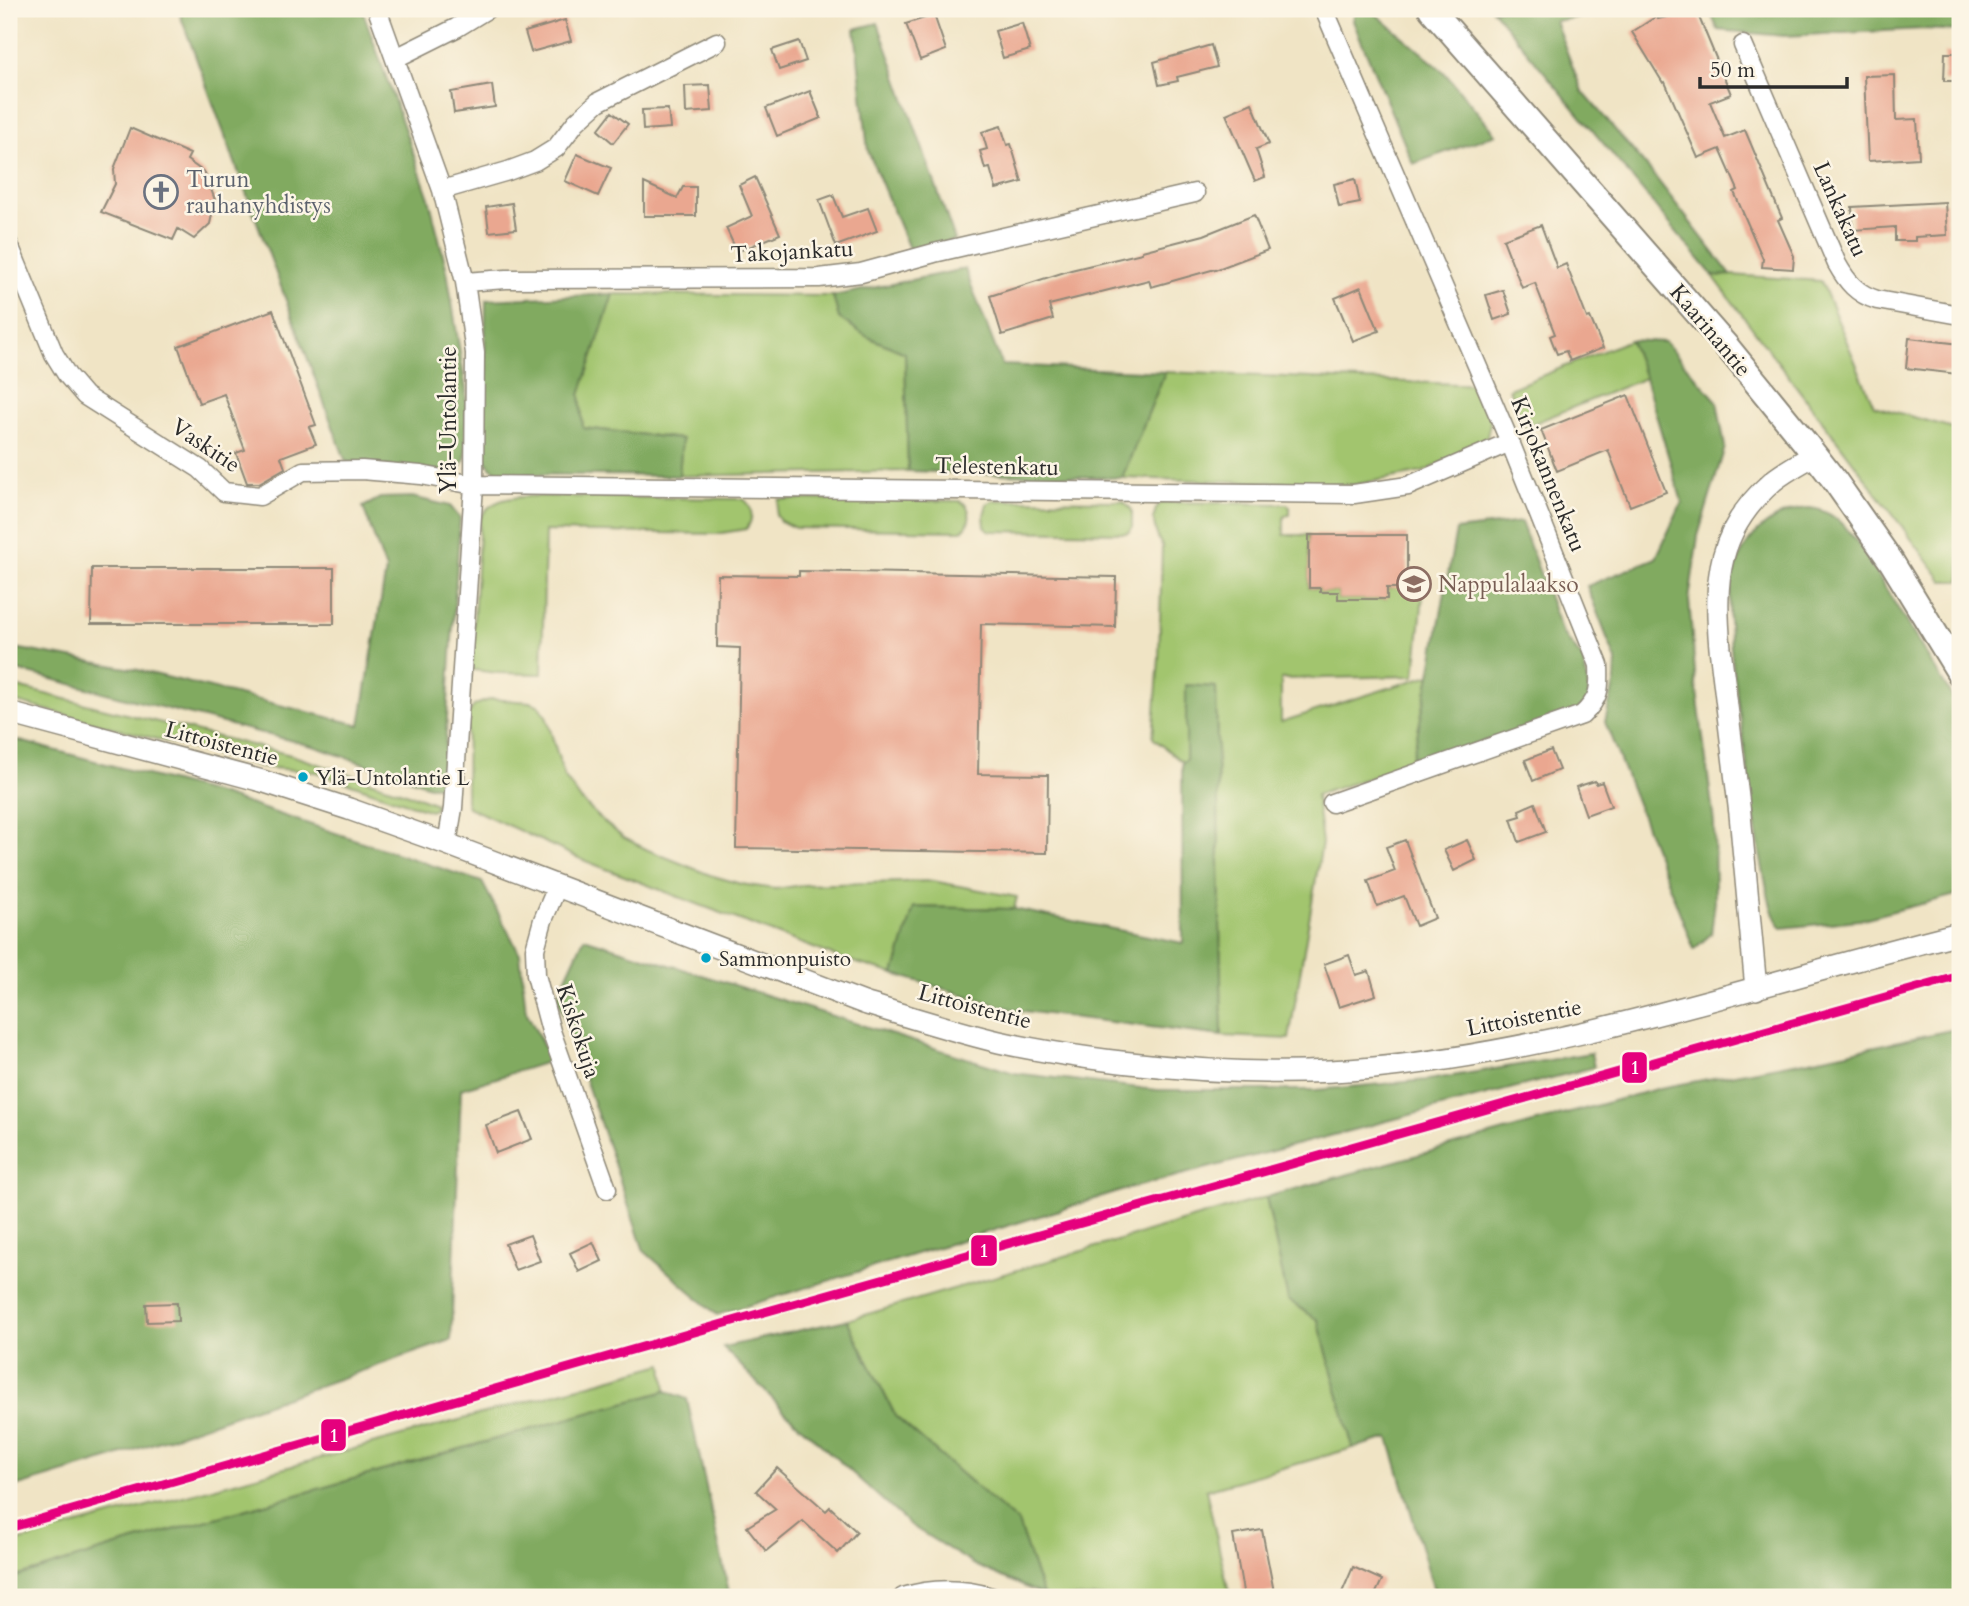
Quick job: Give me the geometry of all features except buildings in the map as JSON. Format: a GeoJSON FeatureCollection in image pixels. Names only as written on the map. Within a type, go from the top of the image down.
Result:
{"type":"FeatureCollection","features":[{"type":"Feature","properties":{"kind":"main road","name":"Kaarinantie"},"geometry":{"type":"LineString","coordinates":[[1431,9],[1728,348],[1814,455],[1891,561],[1960,674]]}},
{"type":"Feature","properties":{"kind":"street","name":"Ylä-Untolantie"},"geometry":{"type":"LineString","coordinates":[[377,9],[442,190],[465,282],[475,353],[474,485],[453,808],[447,844]]}},
{"type":"Feature","properties":{"kind":"street"},"geometry":{"type":"LineString","coordinates":[[396,58],[488,9]]}},
{"type":"Feature","properties":{"kind":"street","name":"Kirjokannenkatu"},"geometry":{"type":"LineString","coordinates":[[1324,9],[1510,442],[1599,665],[1600,688],[1593,704],[1582,715],[1332,803]]}},
{"type":"Feature","properties":{"kind":"street"},"geometry":{"type":"LineString","coordinates":[[442,190],[508,172],[535,161],[556,148],[576,122],[598,102],[717,42]]}},
{"type":"Feature","properties":{"kind":"street","name":"Lankakatu"},"geometry":{"type":"LineString","coordinates":[[1743,45],[1837,264],[1848,282],[1866,297],[1960,315]]}},
{"type":"Feature","properties":{"kind":"street","name":"Takojankatu"},"geometry":{"type":"LineString","coordinates":[[465,282],[520,279],[819,278],[861,273],[934,253],[1195,193]]}},
{"type":"Feature","properties":{"kind":"street","name":"Vaskitie"},"geometry":{"type":"LineString","coordinates":[[9,245],[54,355],[76,386],[85,396],[200,469],[224,492],[260,496],[303,471],[373,471],[421,475],[474,485]]}},
{"type":"Feature","properties":{"kind":"street","name":"Telestenkatu"},"geometry":{"type":"LineString","coordinates":[[474,485],[1354,494],[1409,486],[1510,442]]}},
{"type":"Feature","properties":{"kind":"street"},"geometry":{"type":"LineString","coordinates":[[1756,989],[1740,814],[1720,648],[1719,573],[1726,545],[1743,513],[1774,480],[1814,455]]}},
{"type":"Feature","properties":{"kind":"street","name":"Littoistentie"},"geometry":{"type":"LineString","coordinates":[[9,713],[262,780],[349,809],[864,1003],[998,1042],[1043,1051],[1161,1066],[1235,1072],[1306,1071],[1374,1068],[1429,1061],[1614,1026],[1960,933]]}},
{"type":"Feature","properties":{"kind":"street","name":"Kiskokuja"},"geometry":{"type":"LineString","coordinates":[[557,887],[542,920],[535,949],[536,975],[551,1031],[607,1189]]}},
{"type":"Feature","properties":{"kind":"street"},"geometry":{"type":"LineString","coordinates":[[902,1597],[948,1590],[992,1597]]}},
{"type":"Feature","properties":{"kind":"green space"},"geometry":{"type":"Polygon","coordinates":[[[178,9],[362,9],[429,198],[447,271],[466,390],[466,456],[458,474],[346,462],[178,9]]]}},
{"type":"Feature","properties":{"kind":"green space"},"geometry":{"type":"Polygon","coordinates":[[[1370,9],[1444,72],[1496,134],[1413,164],[1353,21],[1355,11],[1370,9]]]}},
{"type":"Feature","properties":{"kind":"green space"},"geometry":{"type":"Polygon","coordinates":[[[1492,9],[1632,9],[1555,21],[1582,91],[1652,173],[1731,275],[1713,276],[1492,9]]]}},
{"type":"Feature","properties":{"kind":"green space"},"geometry":{"type":"Polygon","coordinates":[[[1709,9],[1960,9],[1960,31],[1924,29],[1784,36],[1718,30],[1709,9]]]}},
{"type":"Feature","properties":{"kind":"green space"},"geometry":{"type":"Polygon","coordinates":[[[878,23],[955,240],[910,251],[868,151],[855,29],[878,23]]]}},
{"type":"Feature","properties":{"kind":"green space"},"geometry":{"type":"Polygon","coordinates":[[[965,269],[1002,365],[1165,372],[1122,478],[908,471],[905,353],[868,337],[839,318],[833,296],[965,269]]]}},
{"type":"Feature","properties":{"kind":"green space"},"geometry":{"type":"Polygon","coordinates":[[[1713,276],[1821,281],[1874,406],[1960,430],[1960,581],[1943,581],[1713,276]]]}},
{"type":"Feature","properties":{"kind":"green space"},"geometry":{"type":"Polygon","coordinates":[[[613,294],[833,296],[839,318],[868,337],[905,353],[908,471],[679,476],[682,439],[583,428],[580,395],[613,294]]]}},
{"type":"Feature","properties":{"kind":"green space"},"geometry":{"type":"Polygon","coordinates":[[[613,294],[580,395],[583,428],[682,439],[679,476],[501,474],[490,467],[483,455],[486,300],[613,294]]]}},
{"type":"Feature","properties":{"kind":"green space"},"geometry":{"type":"Polygon","coordinates":[[[1630,340],[1645,378],[1525,427],[1509,389],[1630,340]]]}},
{"type":"Feature","properties":{"kind":"green space"},"geometry":{"type":"Polygon","coordinates":[[[1630,340],[1665,342],[1717,401],[1725,447],[1698,536],[1689,600],[1696,684],[1714,822],[1715,901],[1711,934],[1694,949],[1605,722],[1615,680],[1616,661],[1587,586],[1656,558],[1682,502],[1645,378],[1630,340]]]}},
{"type":"Feature","properties":{"kind":"green space"},"geometry":{"type":"Polygon","coordinates":[[[1165,372],[1481,385],[1490,410],[1490,424],[1487,436],[1475,447],[1423,472],[1353,485],[1122,478],[1165,372]]]}},
{"type":"Feature","properties":{"kind":"green space"},"geometry":{"type":"Polygon","coordinates":[[[535,496],[743,499],[749,505],[751,517],[746,529],[716,534],[545,531],[542,674],[474,670],[471,668],[480,519],[490,506],[503,500],[535,496]]]}},
{"type":"Feature","properties":{"kind":"green space"},"geometry":{"type":"Polygon","coordinates":[[[412,497],[450,506],[460,518],[443,779],[439,786],[429,786],[316,747],[9,668],[9,647],[138,670],[360,725],[386,570],[363,507],[380,498],[412,497]]]}},
{"type":"Feature","properties":{"kind":"green space"},"geometry":{"type":"Polygon","coordinates":[[[779,499],[959,501],[969,510],[969,520],[961,531],[795,528],[780,521],[776,515],[779,499]]]}},
{"type":"Feature","properties":{"kind":"green space"},"geometry":{"type":"Polygon","coordinates":[[[994,500],[1123,501],[1132,510],[1132,528],[1126,533],[990,531],[985,526],[984,515],[987,504],[994,500]]]}},
{"type":"Feature","properties":{"kind":"green space"},"geometry":{"type":"Polygon","coordinates":[[[1162,502],[1287,504],[1290,507],[1290,515],[1284,516],[1284,535],[1309,535],[1309,588],[1320,588],[1321,592],[1338,592],[1338,599],[1386,599],[1387,588],[1424,585],[1415,676],[1281,679],[1281,722],[1430,675],[1411,764],[1316,795],[1322,843],[1289,1039],[1222,1036],[1216,687],[1186,685],[1186,761],[1182,762],[1153,738],[1159,658],[1162,546],[1155,529],[1154,517],[1162,502]]]}},
{"type":"Feature","properties":{"kind":"green space"},"geometry":{"type":"Polygon","coordinates":[[[1810,508],[1832,516],[1858,543],[1960,710],[1960,894],[1859,920],[1782,928],[1770,902],[1756,829],[1733,664],[1730,600],[1736,567],[1755,535],[1774,519],[1810,508]]]}},
{"type":"Feature","properties":{"kind":"green space"},"geometry":{"type":"Polygon","coordinates":[[[1521,522],[1562,633],[1583,659],[1589,700],[1576,712],[1411,764],[1456,530],[1521,522]]]}},
{"type":"Feature","properties":{"kind":"green space"},"geometry":{"type":"Polygon","coordinates":[[[9,685],[291,755],[418,797],[436,804],[435,809],[430,811],[316,772],[262,767],[9,700],[9,685]]]}},
{"type":"Feature","properties":{"kind":"green space"},"geometry":{"type":"Polygon","coordinates":[[[1186,685],[1216,687],[1222,1036],[1015,1010],[894,974],[914,907],[1014,909],[1183,943],[1182,762],[1186,760],[1186,685]]]}},
{"type":"Feature","properties":{"kind":"green space"},"geometry":{"type":"Polygon","coordinates":[[[491,699],[538,705],[546,716],[564,776],[581,800],[604,822],[624,838],[648,850],[710,875],[741,884],[775,889],[803,885],[933,881],[1017,897],[1014,909],[915,907],[894,974],[840,958],[583,860],[468,807],[467,715],[475,705],[491,699]]]}},
{"type":"Feature","properties":{"kind":"green space"},"geometry":{"type":"Polygon","coordinates":[[[9,738],[222,795],[482,882],[520,954],[526,1011],[551,1061],[461,1089],[451,1340],[111,1458],[9,1489],[9,738]]]}},
{"type":"Feature","properties":{"kind":"green space"},"geometry":{"type":"Polygon","coordinates":[[[584,938],[1014,1073],[1157,1090],[1315,1090],[1428,1080],[1591,1053],[1594,1067],[1131,1188],[717,1315],[644,1251],[557,997],[584,938]]]}},
{"type":"Feature","properties":{"kind":"green space"},"geometry":{"type":"Polygon","coordinates":[[[1960,1028],[1960,1597],[1436,1597],[1389,1438],[1353,1448],[1318,1320],[1288,1300],[1266,1197],[1660,1088],[1960,1028]]]}},
{"type":"Feature","properties":{"kind":"green space"},"geometry":{"type":"Polygon","coordinates":[[[1266,1197],[1288,1299],[1318,1320],[1353,1448],[1206,1490],[1230,1597],[1043,1595],[1018,1523],[896,1417],[847,1320],[1266,1197]]]}},
{"type":"Feature","properties":{"kind":"green space"},"geometry":{"type":"Polygon","coordinates":[[[847,1320],[896,1417],[1018,1523],[1043,1595],[975,1565],[910,1525],[786,1413],[723,1347],[847,1320]]]}},
{"type":"Feature","properties":{"kind":"green space"},"geometry":{"type":"Polygon","coordinates":[[[663,1364],[666,1391],[120,1545],[9,1579],[9,1544],[663,1364]]]}},
{"type":"Feature","properties":{"kind":"green space"},"geometry":{"type":"Polygon","coordinates":[[[666,1391],[687,1399],[730,1597],[9,1597],[9,1579],[120,1545],[666,1391]]]}},
{"type":"Feature","properties":{"kind":"transit line","name":"1"},"geometry":{"type":"LineString","coordinates":[[9,1528],[754,1315],[1960,976]]}},
{"type":"Feature","properties":{"kind":"place","name":"Turun rauhanyhdistys"},"geometry":{"type":"Point","coordinates":[161,192]}},
{"type":"Feature","properties":{"kind":"place","name":"Nappulalaakso"},"geometry":{"type":"Point","coordinates":[1414,584]}},
{"type":"Feature","properties":{"kind":"place","name":"Ylä-Untolantie L"},"geometry":{"type":"Point","coordinates":[303,777]}},
{"type":"Feature","properties":{"kind":"place","name":"Sammonpuisto"},"geometry":{"type":"Point","coordinates":[706,958]}}]}
